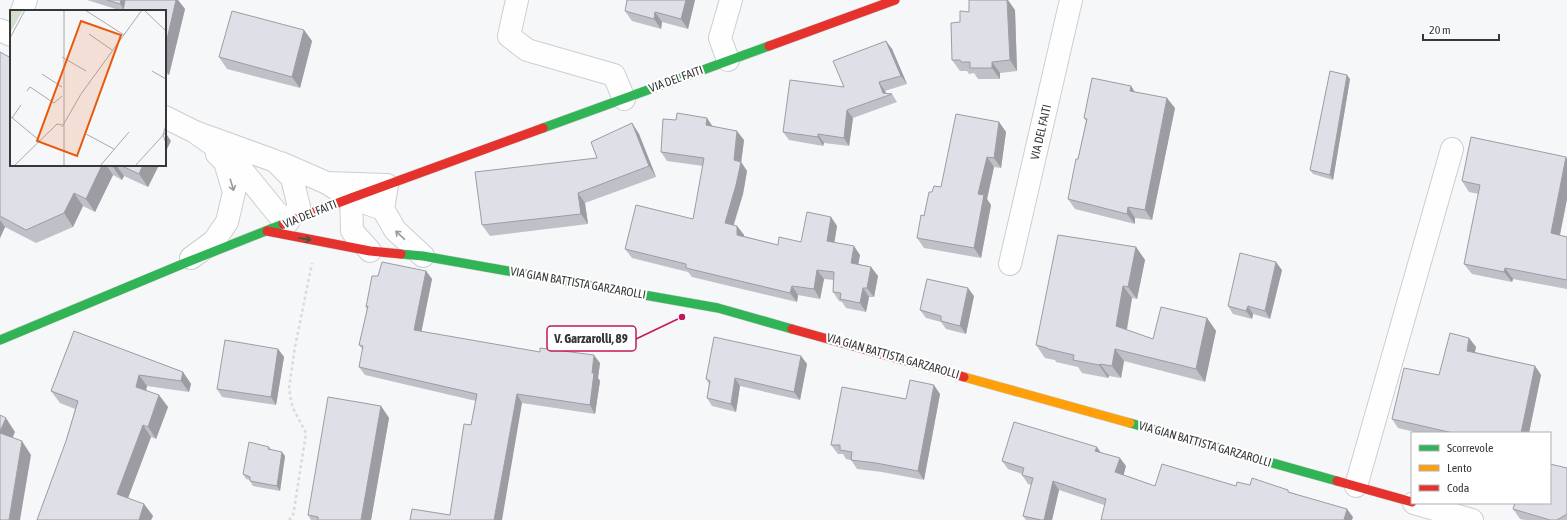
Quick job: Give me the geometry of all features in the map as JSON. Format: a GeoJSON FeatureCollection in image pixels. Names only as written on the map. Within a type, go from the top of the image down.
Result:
{"type":"FeatureCollection","features":[{"type":"Feature","properties":{"kind":"street"},"geometry":{"type":"LineString","coordinates":[[22,10],[26,0]]}},
{"type":"Feature","properties":{"kind":"street"},"geometry":{"type":"LineString","coordinates":[[517,0],[509,36],[527,50],[614,75],[624,99]]}},
{"type":"Feature","properties":{"kind":"street"},"geometry":{"type":"LineString","coordinates":[[728,60],[720,38],[731,0]]}},
{"type":"Feature","properties":{"kind":"street","name":"VIA DEL FAITI"},"geometry":{"type":"LineString","coordinates":[[0,340],[184,263],[351,198],[895,0]]}},
{"type":"Feature","properties":{"kind":"street","name":"VIA DEL FAITI"},"geometry":{"type":"LineString","coordinates":[[1010,264],[1071,0]]}},
{"type":"Feature","properties":{"kind":"street"},"geometry":{"type":"LineString","coordinates":[[0,30],[10,35]]}},
{"type":"Feature","properties":{"kind":"street"},"geometry":{"type":"LineString","coordinates":[[166,117],[195,132],[233,159],[276,227],[299,207],[292,178],[276,161]]}},
{"type":"Feature","properties":{"kind":"street"},"geometry":{"type":"LineString","coordinates":[[195,132],[276,161],[327,183],[351,198],[384,209]]}},
{"type":"Feature","properties":{"kind":"street"},"geometry":{"type":"LineString","coordinates":[[184,263],[214,241],[228,222],[234,192],[225,162],[195,132]]}},
{"type":"Feature","properties":{"kind":"street"},"geometry":{"type":"LineString","coordinates":[[1356,486],[1452,149]]}},
{"type":"Feature","properties":{"kind":"street"},"geometry":{"type":"LineString","coordinates":[[327,183],[387,185],[384,209],[395,230],[423,256]]}},
{"type":"Feature","properties":{"kind":"street"},"geometry":{"type":"LineString","coordinates":[[351,198],[352,231],[370,251]]}},
{"type":"Feature","properties":{"kind":"street","name":"VIA GIAN BATTISTA GARZAROLLI"},"geometry":{"type":"LineString","coordinates":[[276,227],[317,241],[370,251],[423,256],[718,308],[1411,502]]}},
{"type":"Feature","properties":{"kind":"street","name":"VIA GIAN BATTISTA GARZAROLLI"},"geometry":{"type":"LineString","coordinates":[[1416,504],[1472,520]]}},
{"type":"Feature","properties":{"kind":"path"},"geometry":{"type":"LineString","coordinates":[[289,520],[293,516],[306,434],[294,410],[289,388],[295,347],[317,241]]}},
{"type":"Feature","properties":{"kind":"building"},"geometry":{"type":"Polygon","coordinates":[[[107,0],[121,0],[120,4],[107,0]]]}},
{"type":"Feature","properties":{"kind":"building"},"geometry":{"type":"Polygon","coordinates":[[[125,0],[176,0],[166,44],[166,10],[123,10],[125,0]]]}},
{"type":"Feature","properties":{"kind":"building"},"geometry":{"type":"Polygon","coordinates":[[[627,0],[686,0],[681,19],[655,12],[654,19],[625,11],[627,0]]]}},
{"type":"Feature","properties":{"kind":"building"},"geometry":{"type":"Polygon","coordinates":[[[969,0],[1007,0],[1010,60],[992,62],[992,68],[970,68],[970,62],[952,60],[951,23],[960,22],[960,11],[969,12],[969,0]]]}},
{"type":"Feature","properties":{"kind":"building"},"geometry":{"type":"Polygon","coordinates":[[[232,11],[304,30],[292,77],[219,57],[232,11]]]}},
{"type":"Feature","properties":{"kind":"building"},"geometry":{"type":"Polygon","coordinates":[[[886,41],[901,76],[879,82],[883,93],[892,94],[847,110],[844,138],[818,134],[818,137],[783,132],[790,80],[844,87],[833,61],[886,41]]]}},
{"type":"Feature","properties":{"kind":"building"},"geometry":{"type":"Polygon","coordinates":[[[0,52],[10,57],[10,166],[102,166],[86,199],[74,193],[64,213],[26,230],[0,216],[0,52]]]}},
{"type":"Feature","properties":{"kind":"building"},"geometry":{"type":"Polygon","coordinates":[[[1330,71],[1347,75],[1330,175],[1310,170],[1330,71]]]}},
{"type":"Feature","properties":{"kind":"building"},"geometry":{"type":"Polygon","coordinates":[[[1092,78],[1131,86],[1130,91],[1167,98],[1145,210],[1128,207],[1127,214],[1068,199],[1076,159],[1078,159],[1087,119],[1084,118],[1092,78]]]}},
{"type":"Feature","properties":{"kind":"building"},"geometry":{"type":"Polygon","coordinates":[[[677,113],[707,118],[706,125],[737,131],[734,160],[741,162],[725,223],[737,226],[737,235],[778,245],[779,237],[801,242],[807,212],[831,217],[827,241],[854,246],[851,263],[871,267],[867,288],[863,288],[860,303],[840,299],[841,293],[833,292],[834,272],[817,270],[814,289],[792,286],[790,293],[686,268],[686,264],[625,249],[636,205],[693,219],[704,158],[661,152],[663,119],[676,120],[677,113]]]}},
{"type":"Feature","properties":{"kind":"building"},"geometry":{"type":"Polygon","coordinates":[[[956,114],[999,122],[994,158],[987,157],[978,194],[984,195],[974,248],[917,238],[921,215],[924,216],[929,192],[932,192],[934,186],[941,187],[956,114]]]}},
{"type":"Feature","properties":{"kind":"building"},"geometry":{"type":"Polygon","coordinates":[[[632,123],[649,166],[578,193],[581,214],[482,225],[475,172],[597,158],[591,142],[632,123]]]}},
{"type":"Feature","properties":{"kind":"building"},"geometry":{"type":"Polygon","coordinates":[[[1471,137],[1566,157],[1551,233],[1567,237],[1567,280],[1505,268],[1504,272],[1464,264],[1480,185],[1462,181],[1471,137]]]}},
{"type":"Feature","properties":{"kind":"building"},"geometry":{"type":"Polygon","coordinates":[[[122,166],[143,166],[139,174],[122,166]]]}},
{"type":"Feature","properties":{"kind":"building"},"geometry":{"type":"Polygon","coordinates":[[[1058,235],[1136,247],[1128,287],[1123,286],[1116,326],[1153,339],[1161,307],[1207,318],[1196,369],[1115,349],[1112,366],[1099,365],[1073,360],[1074,355],[1036,345],[1058,235]]]}},
{"type":"Feature","properties":{"kind":"building"},"geometry":{"type":"Polygon","coordinates":[[[1240,253],[1276,262],[1265,311],[1248,306],[1246,311],[1228,306],[1240,253]]]}},
{"type":"Feature","properties":{"kind":"building"},"geometry":{"type":"Polygon","coordinates":[[[382,262],[426,271],[414,330],[540,352],[540,348],[594,355],[592,373],[594,373],[590,405],[517,394],[494,520],[410,520],[412,509],[450,515],[464,424],[471,425],[477,394],[359,367],[363,346],[359,345],[368,306],[366,307],[372,276],[378,276],[382,262]]]}},
{"type":"Feature","properties":{"kind":"building"},"geometry":{"type":"Polygon","coordinates":[[[927,279],[968,288],[960,326],[941,321],[941,316],[920,310],[927,279]]]}},
{"type":"Feature","properties":{"kind":"building"},"geometry":{"type":"Polygon","coordinates":[[[74,331],[183,372],[181,381],[139,375],[136,387],[159,395],[148,427],[143,425],[117,494],[144,504],[139,520],[37,520],[66,441],[78,401],[51,391],[74,331]]]}},
{"type":"Feature","properties":{"kind":"building"},"geometry":{"type":"Polygon","coordinates":[[[1450,333],[1469,338],[1467,351],[1535,366],[1521,432],[1449,432],[1392,419],[1404,368],[1439,375],[1450,333]]]}},
{"type":"Feature","properties":{"kind":"building"},"geometry":{"type":"Polygon","coordinates":[[[714,337],[801,356],[794,392],[735,378],[731,404],[707,398],[710,381],[706,379],[714,337]]]}},
{"type":"Feature","properties":{"kind":"building"},"geometry":{"type":"Polygon","coordinates":[[[225,340],[278,349],[271,397],[217,389],[225,340]]]}},
{"type":"Feature","properties":{"kind":"building"},"geometry":{"type":"Polygon","coordinates":[[[910,380],[934,385],[918,471],[851,460],[852,452],[840,450],[840,445],[831,445],[842,387],[906,399],[910,380]]]}},
{"type":"Feature","properties":{"kind":"building"},"geometry":{"type":"Polygon","coordinates":[[[328,397],[381,406],[361,520],[318,520],[318,517],[308,515],[328,397]]]}},
{"type":"Feature","properties":{"kind":"building"},"geometry":{"type":"Polygon","coordinates":[[[0,415],[6,418],[0,431],[0,415]]]}},
{"type":"Feature","properties":{"kind":"building"},"geometry":{"type":"Polygon","coordinates":[[[1014,422],[1097,447],[1095,451],[1120,458],[1115,472],[1155,486],[1162,464],[1236,486],[1237,482],[1250,485],[1252,478],[1288,490],[1288,492],[1347,509],[1344,520],[1101,520],[1106,499],[1053,481],[1044,520],[1023,516],[1033,478],[1022,475],[1024,468],[1002,461],[1014,422]]]}},
{"type":"Feature","properties":{"kind":"building"},"geometry":{"type":"Polygon","coordinates":[[[0,433],[22,441],[9,520],[0,520],[0,433]]]}},
{"type":"Feature","properties":{"kind":"building"},"geometry":{"type":"Polygon","coordinates":[[[249,442],[282,452],[277,486],[250,481],[250,477],[243,474],[249,442]]]}},
{"type":"Feature","properties":{"kind":"building"},"geometry":{"type":"Polygon","coordinates":[[[1551,464],[1567,468],[1567,514],[1557,520],[1550,520],[1513,509],[1515,504],[1551,504],[1551,464]]]}},
{"type":"Feature","properties":{"kind":"traffic: fast"},"geometry":{"type":"LineString","coordinates":[[543,128],[769,46]]}},
{"type":"Feature","properties":{"kind":"traffic: fast"},"geometry":{"type":"LineString","coordinates":[[0,340],[283,224]]}},
{"type":"Feature","properties":{"kind":"traffic: fast"},"geometry":{"type":"LineString","coordinates":[[401,254],[423,256],[718,308],[792,329]]}},
{"type":"Feature","properties":{"kind":"traffic: fast"},"geometry":{"type":"LineString","coordinates":[[1130,423],[1337,481]]}},
{"type":"Feature","properties":{"kind":"traffic: slow"},"geometry":{"type":"LineString","coordinates":[[964,377],[1130,423]]}},
{"type":"Feature","properties":{"kind":"traffic: jam"},"geometry":{"type":"LineString","coordinates":[[769,46],[895,0]]}},
{"type":"Feature","properties":{"kind":"traffic: jam"},"geometry":{"type":"LineString","coordinates":[[283,224],[543,128]]}},
{"type":"Feature","properties":{"kind":"traffic: jam"},"geometry":{"type":"LineString","coordinates":[[267,231],[370,251],[401,254]]}},
{"type":"Feature","properties":{"kind":"traffic: jam"},"geometry":{"type":"LineString","coordinates":[[792,329],[964,377]]}},
{"type":"Feature","properties":{"kind":"traffic: jam"},"geometry":{"type":"LineString","coordinates":[[1337,481],[1411,502]]}},
{"type":"Feature","properties":{"kind":"place","name":"V. Garzarolli, 89"},"geometry":{"type":"Point","coordinates":[682,317]}}]}
